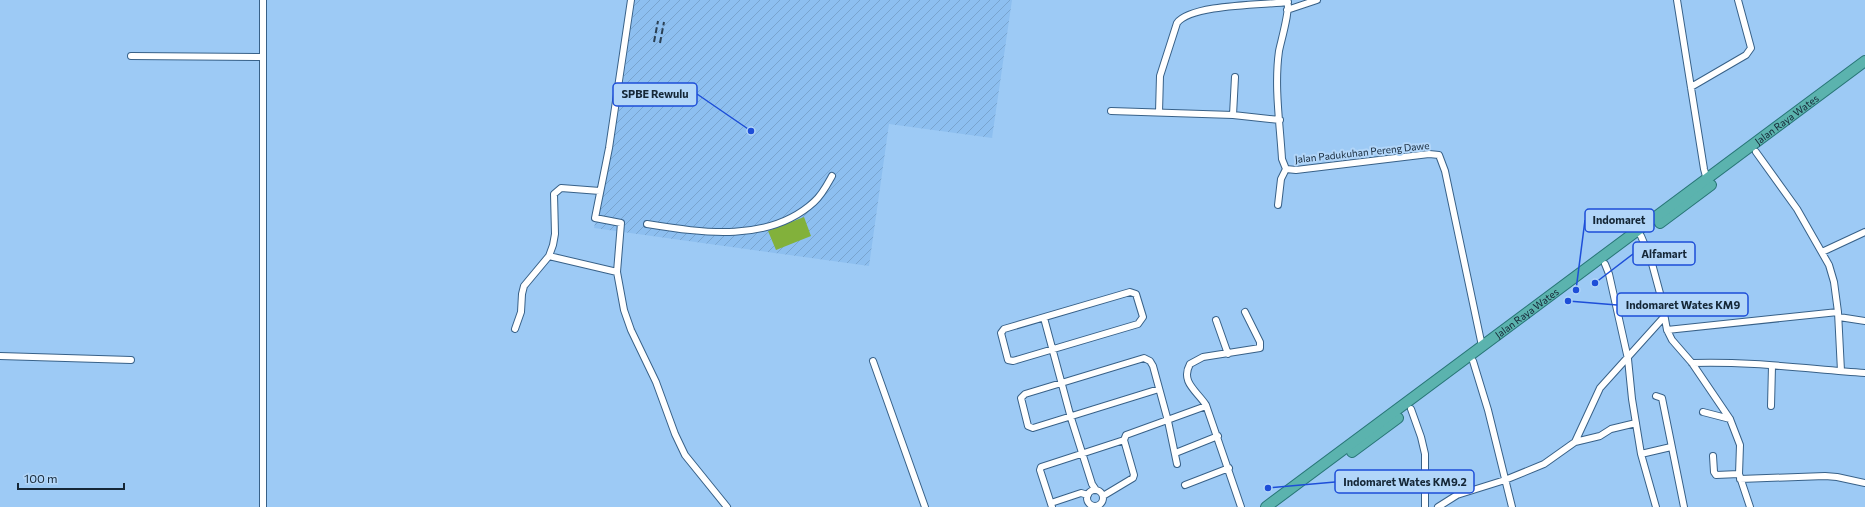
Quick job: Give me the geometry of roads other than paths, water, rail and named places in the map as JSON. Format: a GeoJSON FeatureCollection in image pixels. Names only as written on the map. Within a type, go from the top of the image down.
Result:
{"type":"FeatureCollection","features":[{"type":"Feature","properties":{"kind":"highway","name":"Jalan Raya Wates"},"geometry":{"type":"LineString","coordinates":[[1278,507],[1605,264],[1639,234],[1707,180],[1865,62]]}},
{"type":"Feature","properties":{"kind":"highway","name":"Jalan Raya Wates"},"geometry":{"type":"LineString","coordinates":[[1266,507],[1482,346],[1756,152],[1865,70]]}},
{"type":"Feature","properties":{"kind":"street"},"geometry":{"type":"LineString","coordinates":[[263,0],[263,507]]}},
{"type":"Feature","properties":{"kind":"street"},"geometry":{"type":"LineString","coordinates":[[631,0],[609,148],[595,218],[621,223],[616,272],[624,310],[631,330],[656,382],[671,425],[685,455],[727,507]]}},
{"type":"Feature","properties":{"kind":"street"},"geometry":{"type":"LineString","coordinates":[[1287,10],[1317,0]]}},
{"type":"Feature","properties":{"kind":"street"},"geometry":{"type":"LineString","coordinates":[[1677,0],[1707,180]]}},
{"type":"Feature","properties":{"kind":"street"},"geometry":{"type":"LineString","coordinates":[[1691,87],[1746,55],[1751,48],[1738,0]]}},
{"type":"Feature","properties":{"kind":"street"},"geometry":{"type":"LineString","coordinates":[[1159,112],[1160,76],[1177,23],[1181,18],[1187,15],[1213,9],[1288,1]]}},
{"type":"Feature","properties":{"kind":"street","name":"Jalan Padukuhan Pereng Dawe"},"geometry":{"type":"LineString","coordinates":[[1288,1],[1278,70],[1282,160],[1286,169],[1296,170],[1429,154],[1439,156],[1445,171],[1482,346]]}},
{"type":"Feature","properties":{"kind":"street"},"geometry":{"type":"LineString","coordinates":[[131,56],[263,57]]}},
{"type":"Feature","properties":{"kind":"street"},"geometry":{"type":"LineString","coordinates":[[1233,115],[1235,77]]}},
{"type":"Feature","properties":{"kind":"street"},"geometry":{"type":"LineString","coordinates":[[1111,111],[1233,115],[1280,120]]}},
{"type":"Feature","properties":{"kind":"street"},"geometry":{"type":"LineString","coordinates":[[1756,152],[1797,209],[1828,265],[1834,282],[1839,315],[1841,371]]}},
{"type":"Feature","properties":{"kind":"street"},"geometry":{"type":"LineString","coordinates":[[1278,205],[1281,179],[1286,169]]}},
{"type":"Feature","properties":{"kind":"street"},"geometry":{"type":"LineString","coordinates":[[647,224],[682,230],[740,232],[758,230],[784,221],[806,208],[822,193],[832,176]]}},
{"type":"Feature","properties":{"kind":"street"},"geometry":{"type":"LineString","coordinates":[[515,329],[521,312],[524,286],[549,256],[555,234],[554,194],[561,188],[600,190]]}},
{"type":"Feature","properties":{"kind":"street"},"geometry":{"type":"LineString","coordinates":[[1822,252],[1865,232]]}},
{"type":"Feature","properties":{"kind":"street"},"geometry":{"type":"LineString","coordinates":[[1639,234],[1651,260],[1657,279],[1667,330],[1672,340],[1692,363],[1730,419],[1740,445],[1740,476],[1750,507]]}},
{"type":"Feature","properties":{"kind":"street"},"geometry":{"type":"LineString","coordinates":[[549,256],[616,272]]}},
{"type":"Feature","properties":{"kind":"street"},"geometry":{"type":"LineString","coordinates":[[1605,264],[1609,274],[1628,359],[1641,454],[1656,507]]}},
{"type":"Feature","properties":{"kind":"street"},"geometry":{"type":"LineString","coordinates":[[1130,292],[1136,294],[1143,317],[1138,324],[1053,350],[1013,361],[1008,360],[1002,331],[1044,318],[1130,292]]}},
{"type":"Feature","properties":{"kind":"street"},"geometry":{"type":"LineString","coordinates":[[1241,507],[1218,436],[1206,406],[1199,394],[1188,383],[1188,368],[1190,364],[1200,358],[1260,348],[1260,342],[1246,312]]}},
{"type":"Feature","properties":{"kind":"street"},"geometry":{"type":"LineString","coordinates":[[1667,330],[1839,315],[1865,321]]}},
{"type":"Feature","properties":{"kind":"street"},"geometry":{"type":"LineString","coordinates":[[1575,442],[1600,388],[1628,359],[1664,317]]}},
{"type":"Feature","properties":{"kind":"street"},"geometry":{"type":"LineString","coordinates":[[1044,318],[1082,454],[1096,490],[1103,496],[1103,501],[1097,506],[1089,502],[1088,495]]}},
{"type":"Feature","properties":{"kind":"street"},"geometry":{"type":"LineString","coordinates":[[1216,320],[1228,354]]}},
{"type":"Feature","properties":{"kind":"street"},"geometry":{"type":"LineString","coordinates":[[0,356],[131,360]]}},
{"type":"Feature","properties":{"kind":"street"},"geometry":{"type":"LineString","coordinates":[[1159,388],[1071,418],[1033,428],[1028,426],[1022,396],[1062,382],[1144,358],[1150,361],[1153,366],[1159,388],[1168,421],[1177,464]]}},
{"type":"Feature","properties":{"kind":"street"},"geometry":{"type":"LineString","coordinates":[[873,361],[925,507]]}},
{"type":"Feature","properties":{"kind":"street"},"geometry":{"type":"LineString","coordinates":[[1473,361],[1488,410],[1512,507]]}},
{"type":"Feature","properties":{"kind":"street"},"geometry":{"type":"LineString","coordinates":[[1692,363],[1772,366],[1865,373]]}},
{"type":"Feature","properties":{"kind":"street"},"geometry":{"type":"LineString","coordinates":[[1771,406],[1772,366]]}},
{"type":"Feature","properties":{"kind":"street"},"geometry":{"type":"LineString","coordinates":[[1656,396],[1662,398],[1684,507]]}},
{"type":"Feature","properties":{"kind":"street"},"geometry":{"type":"LineString","coordinates":[[1088,495],[1081,493],[1052,505],[1040,470],[1041,467],[1124,440],[1126,436],[1206,406]]}},
{"type":"Feature","properties":{"kind":"street"},"geometry":{"type":"LineString","coordinates":[[1411,409],[1421,437],[1425,454],[1425,507]]}},
{"type":"Feature","properties":{"kind":"street"},"geometry":{"type":"LineString","coordinates":[[1703,412],[1730,419]]}},
{"type":"Feature","properties":{"kind":"street"},"geometry":{"type":"LineString","coordinates":[[1438,507],[1456,495],[1505,480],[1544,464],[1575,442],[1600,436],[1611,429],[1636,423]]}},
{"type":"Feature","properties":{"kind":"street"},"geometry":{"type":"LineString","coordinates":[[1178,452],[1218,436]]}},
{"type":"Feature","properties":{"kind":"street"},"geometry":{"type":"LineString","coordinates":[[1103,496],[1133,478],[1134,475],[1124,440]]}},
{"type":"Feature","properties":{"kind":"street"},"geometry":{"type":"LineString","coordinates":[[1641,454],[1671,448]]}},
{"type":"Feature","properties":{"kind":"street"},"geometry":{"type":"LineString","coordinates":[[1713,456],[1714,471],[1716,475],[1825,476],[1865,483]]}},
{"type":"Feature","properties":{"kind":"street"},"geometry":{"type":"LineString","coordinates":[[1185,485],[1229,468]]}},
{"type":"Feature","properties":{"kind":"street"},"geometry":{"type":"LineString","coordinates":[[1088,495],[1096,490]]}},
{"type":"Feature","properties":{"kind":"railway"},"geometry":{"type":"LineString","coordinates":[[654,42],[658,21]]}},
{"type":"Feature","properties":{"kind":"railway"},"geometry":{"type":"LineString","coordinates":[[660,43],[664,22]]}},
{"type":"Feature","properties":{"kind":"place","name":"SPBE Rewulu"},"geometry":{"type":"Point","coordinates":[751,131]}},
{"type":"Feature","properties":{"kind":"place","name":"Alfamart"},"geometry":{"type":"Point","coordinates":[1595,283]}},
{"type":"Feature","properties":{"kind":"place","name":"Indomaret"},"geometry":{"type":"Point","coordinates":[1576,290]}},
{"type":"Feature","properties":{"kind":"place","name":"Indomaret Wates KM9"},"geometry":{"type":"Point","coordinates":[1568,301]}},
{"type":"Feature","properties":{"kind":"place","name":"Indomaret Wates KM9.2"},"geometry":{"type":"Point","coordinates":[1268,488]}}]}
